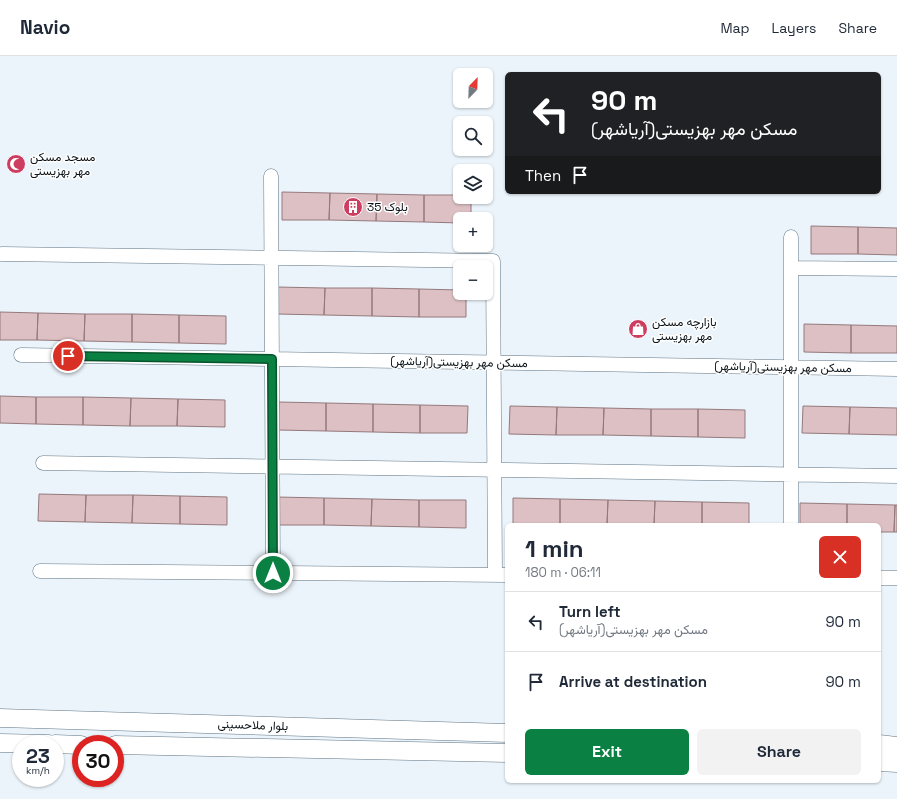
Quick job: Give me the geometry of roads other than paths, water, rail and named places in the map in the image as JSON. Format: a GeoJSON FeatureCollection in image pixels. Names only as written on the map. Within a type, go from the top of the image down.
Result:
{"type":"FeatureCollection","features":[{"type":"Feature","properties":{"kind":"street"},"geometry":{"type":"LineString","coordinates":[[271,176],[273,573]]}},
{"type":"Feature","properties":{"kind":"street"},"geometry":{"type":"LineString","coordinates":[[791,237],[791,523]]}},
{"type":"Feature","properties":{"kind":"street"},"geometry":{"type":"LineString","coordinates":[[2,254],[493,261],[494,470],[501,575],[40,571]]}},
{"type":"Feature","properties":{"kind":"street"},"geometry":{"type":"LineString","coordinates":[[791,268],[897,269]]}},
{"type":"Feature","properties":{"kind":"street","name":"مسکن مهر بهزیستی(آریاشهر)"},"geometry":{"type":"LineString","coordinates":[[21,355],[897,369]]}},
{"type":"Feature","properties":{"kind":"street"},"geometry":{"type":"LineString","coordinates":[[43,463],[897,476]]}},
{"type":"Feature","properties":{"kind":"street"},"geometry":{"type":"LineString","coordinates":[[881,578],[897,578]]}},
{"type":"Feature","properties":{"kind":"street","name":"بلوار ملاحسینی"},"geometry":{"type":"LineString","coordinates":[[0,718],[505,733]]}},
{"type":"Feature","properties":{"kind":"street"},"geometry":{"type":"LineString","coordinates":[[0,743],[12,743]]}},
{"type":"Feature","properties":{"kind":"street"},"geometry":{"type":"LineString","coordinates":[[881,744],[897,746]]}},
{"type":"Feature","properties":{"kind":"street","name":"بلوار ملاحسینی"},"geometry":{"type":"LineString","coordinates":[[124,745],[505,753]]}},
{"type":"Feature","properties":{"kind":"street"},"geometry":{"type":"LineString","coordinates":[[881,762],[897,763]]}},
{"type":"Feature","properties":{"kind":"place","name":"مسجد مسکن مهر بهزیستی"},"geometry":{"type":"Point","coordinates":[16,164]}},
{"type":"Feature","properties":{"kind":"place","name":"بلوک 35"},"geometry":{"type":"Point","coordinates":[353,207]}},
{"type":"Feature","properties":{"kind":"place","name":"بازارچه مسکن مهر بهزیستی"},"geometry":{"type":"Point","coordinates":[638,329]}}]}
